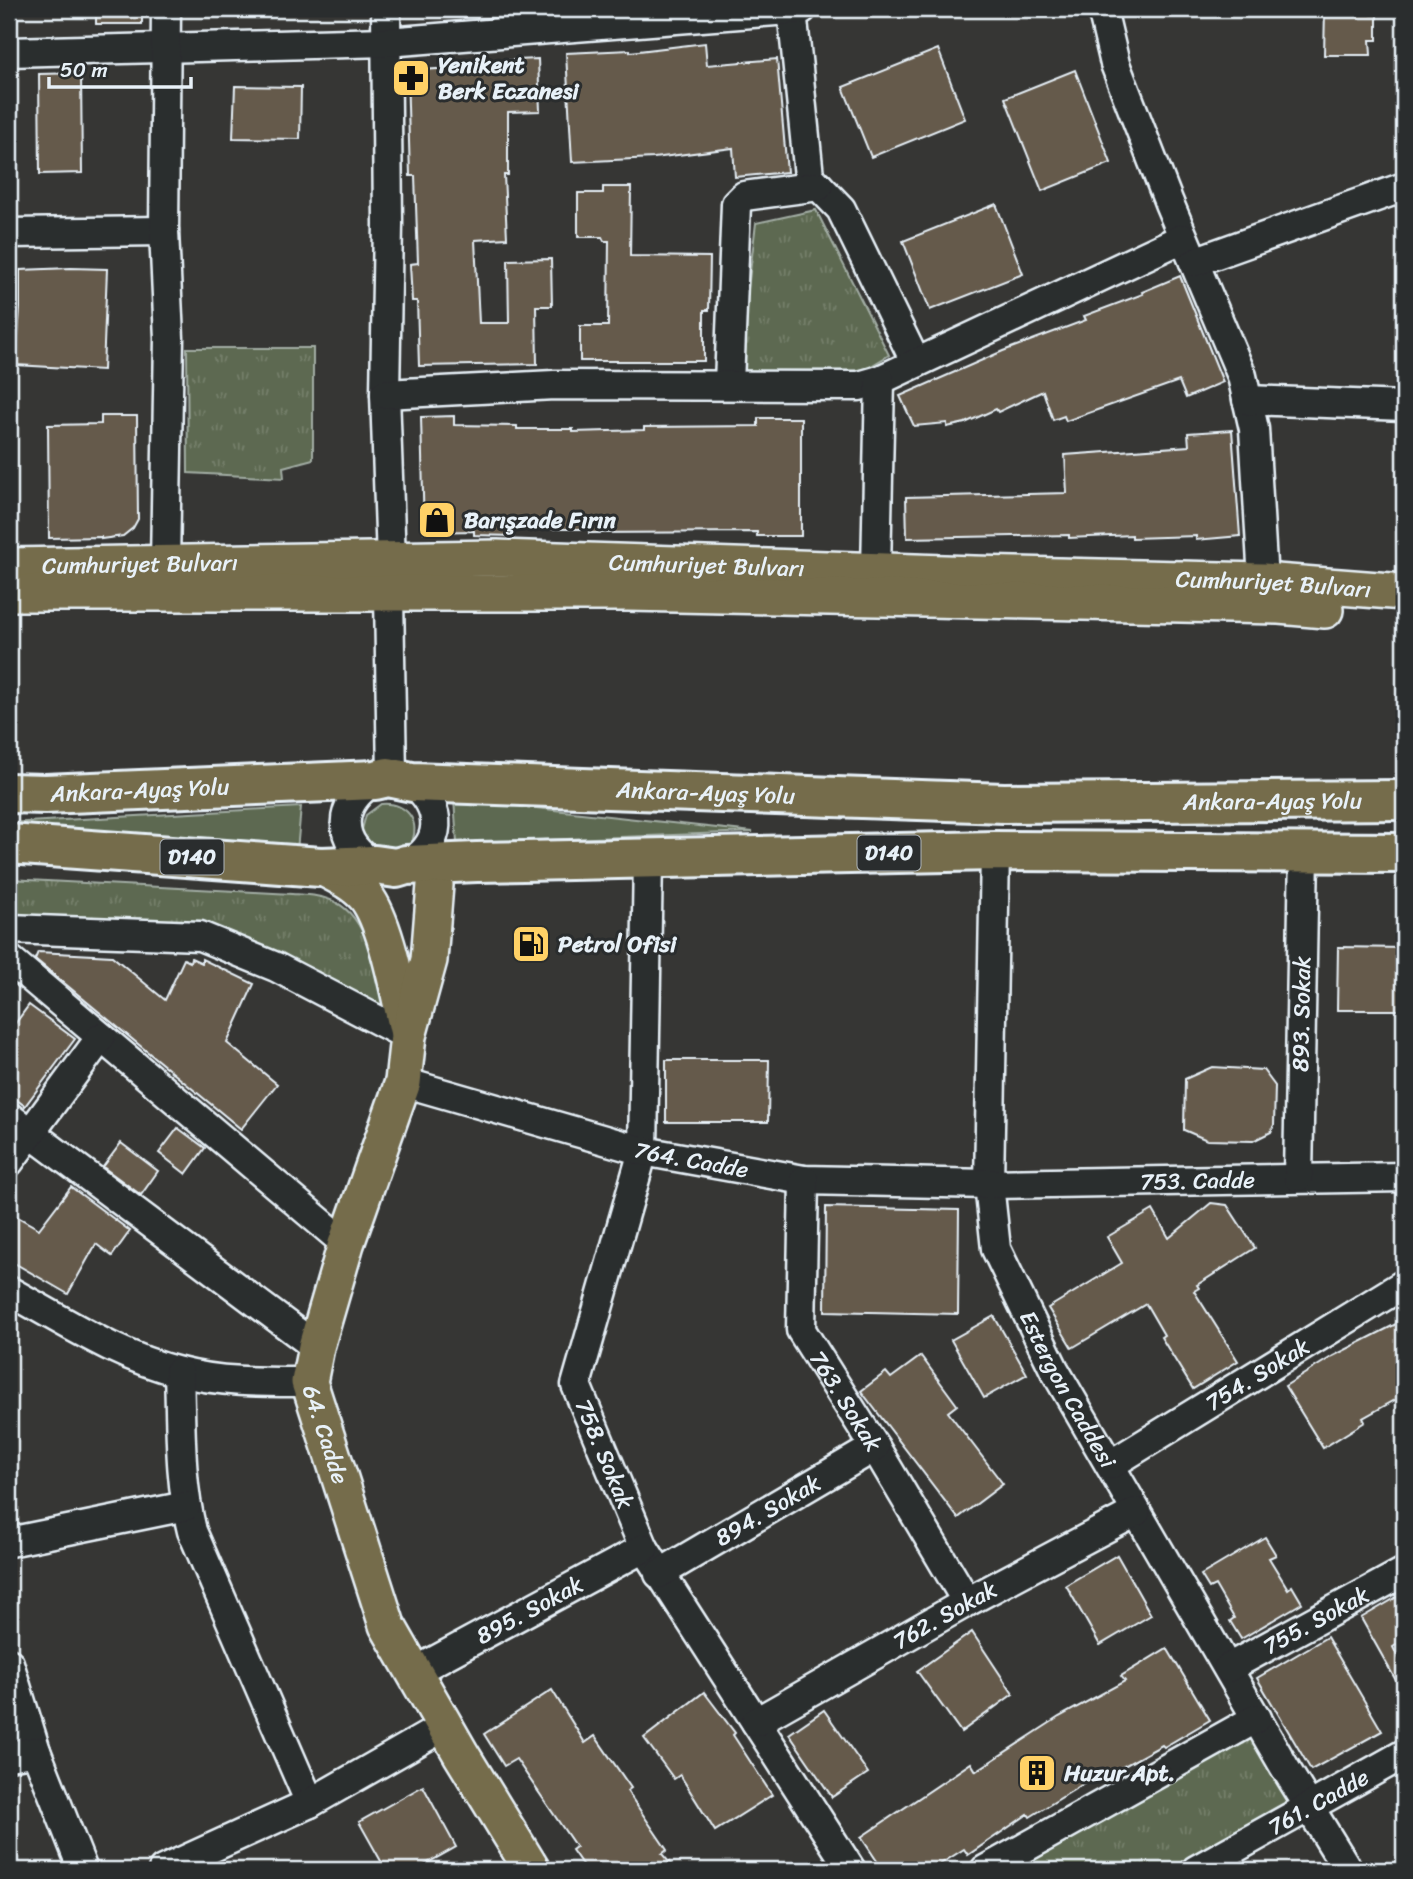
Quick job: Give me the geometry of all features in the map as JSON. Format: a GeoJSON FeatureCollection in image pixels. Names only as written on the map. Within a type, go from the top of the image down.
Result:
{"type":"FeatureCollection","features":[{"type":"Feature","properties":{"kind":"highway","name":"Ankara-Ayaş Yolu"},"geometry":{"type":"LineString","coordinates":[[9,793],[45,794],[393,780],[1004,803],[1404,800]]}},
{"type":"Feature","properties":{"kind":"highway","name":"D140"},"geometry":{"type":"LineString","coordinates":[[9,844],[321,867],[995,851],[1404,853]]}},
{"type":"Feature","properties":{"kind":"main road","name":"Cumhuriyet Bulvarı"},"geometry":{"type":"LineString","coordinates":[[9,593],[390,577],[497,558],[876,571],[1262,593],[1404,615]]}},
{"type":"Feature","properties":{"kind":"main road","name":"Cumhuriyet Bulvarı"},"geometry":{"type":"LineString","coordinates":[[9,566],[165,564],[627,593],[1404,592]]}},
{"type":"Feature","properties":{"kind":"main road"},"geometry":{"type":"LineString","coordinates":[[397,867],[384,936],[408,1036]]}},
{"type":"Feature","properties":{"kind":"main road","name":"64. Cadde"},"geometry":{"type":"LineString","coordinates":[[397,867],[429,960],[408,1036],[403,1082],[346,1244],[316,1347],[309,1382],[387,1625],[532,1870]]}},
{"type":"Feature","properties":{"kind":"street"},"geometry":{"type":"LineString","coordinates":[[165,564],[169,338],[164,231],[166,9]]}},
{"type":"Feature","properties":{"kind":"street"},"geometry":{"type":"LineString","coordinates":[[386,9],[386,394],[393,780]]}},
{"type":"Feature","properties":{"kind":"street"},"geometry":{"type":"LineString","coordinates":[[9,52],[166,50],[387,42],[713,13],[797,9],[808,176],[841,209],[916,363]]}},
{"type":"Feature","properties":{"kind":"street"},"geometry":{"type":"LineString","coordinates":[[1102,9],[1115,64],[1242,376],[1254,429],[1262,593]]}},
{"type":"Feature","properties":{"kind":"street"},"geometry":{"type":"LineString","coordinates":[[729,384],[736,204],[744,196],[819,186]]}},
{"type":"Feature","properties":{"kind":"street"},"geometry":{"type":"LineString","coordinates":[[386,394],[554,385],[859,386],[880,380],[1189,250],[1404,187]]}},
{"type":"Feature","properties":{"kind":"street"},"geometry":{"type":"LineString","coordinates":[[9,233],[164,231]]}},
{"type":"Feature","properties":{"kind":"street"},"geometry":{"type":"LineString","coordinates":[[876,571],[880,380]]}},
{"type":"Feature","properties":{"kind":"street"},"geometry":{"type":"LineString","coordinates":[[1247,400],[1404,405]]}},
{"type":"Feature","properties":{"kind":"street"},"geometry":{"type":"LineString","coordinates":[[393,780],[424,791],[436,818],[397,867],[352,845],[346,830],[346,815],[352,800],[362,788],[393,780]]}},
{"type":"Feature","properties":{"kind":"street","name":"Estergon Caddesi"},"geometry":{"type":"LineString","coordinates":[[995,851],[989,1184],[996,1249],[1054,1369],[1256,1718],[1348,1870]]}},
{"type":"Feature","properties":{"kind":"street","name":"893. Sokak"},"geometry":{"type":"LineString","coordinates":[[1298,1177],[1304,852]]}},
{"type":"Feature","properties":{"kind":"street","name":"758. Sokak"},"geometry":{"type":"LineString","coordinates":[[648,858],[643,1151],[576,1385],[643,1548],[851,1870]]}},
{"type":"Feature","properties":{"kind":"street"},"geometry":{"type":"LineString","coordinates":[[9,929],[200,936],[276,967],[408,1036]]}},
{"type":"Feature","properties":{"kind":"street"},"geometry":{"type":"LineString","coordinates":[[9,959],[346,1244]]}},
{"type":"Feature","properties":{"kind":"street"},"geometry":{"type":"LineString","coordinates":[[9,1161],[19,1124],[101,1037]]}},
{"type":"Feature","properties":{"kind":"street","name":"764. Cadde"},"geometry":{"type":"LineString","coordinates":[[403,1082],[643,1151],[804,1180],[989,1184]]}},
{"type":"Feature","properties":{"kind":"street"},"geometry":{"type":"LineString","coordinates":[[19,1124],[316,1347]]}},
{"type":"Feature","properties":{"kind":"street","name":"753. Cadde"},"geometry":{"type":"LineString","coordinates":[[989,1184],[1404,1177]]}},
{"type":"Feature","properties":{"kind":"street","name":"763. Sokak"},"geometry":{"type":"LineString","coordinates":[[804,1180],[801,1331],[875,1447],[967,1602]]}},
{"type":"Feature","properties":{"kind":"street","name":"754. Sokak"},"geometry":{"type":"LineString","coordinates":[[1110,1465],[1404,1284]]}},
{"type":"Feature","properties":{"kind":"street"},"geometry":{"type":"LineString","coordinates":[[9,1291],[124,1353],[179,1372],[240,1382],[309,1382]]}},
{"type":"Feature","properties":{"kind":"street"},"geometry":{"type":"LineString","coordinates":[[179,1372],[186,1506],[192,1531],[310,1803]]}},
{"type":"Feature","properties":{"kind":"street","name":"894. Sokak"},"geometry":{"type":"LineString","coordinates":[[659,1574],[875,1447]]}},
{"type":"Feature","properties":{"kind":"street"},"geometry":{"type":"LineString","coordinates":[[9,1542],[186,1506]]}},
{"type":"Feature","properties":{"kind":"street","name":"762. Sokak"},"geometry":{"type":"LineString","coordinates":[[755,1722],[967,1602],[1136,1512]]}},
{"type":"Feature","properties":{"kind":"street","name":"895. Sokak"},"geometry":{"type":"LineString","coordinates":[[414,1672],[643,1548]]}},
{"type":"Feature","properties":{"kind":"street","name":"755. Sokak"},"geometry":{"type":"LineString","coordinates":[[1228,1668],[1404,1572]]}},
{"type":"Feature","properties":{"kind":"street"},"geometry":{"type":"LineString","coordinates":[[9,1663],[22,1754],[83,1870]]}},
{"type":"Feature","properties":{"kind":"street"},"geometry":{"type":"LineString","coordinates":[[985,1870],[1256,1718]]}},
{"type":"Feature","properties":{"kind":"street"},"geometry":{"type":"LineString","coordinates":[[163,1870],[310,1803],[445,1726]]}},
{"type":"Feature","properties":{"kind":"street","name":"761. Cadde"},"geometry":{"type":"LineString","coordinates":[[1196,1870],[1404,1754]]}},
{"type":"Feature","properties":{"kind":"green space"},"geometry":{"type":"Polygon","coordinates":[[[816,210],[889,355],[861,372],[738,371],[756,223],[816,210]]]}},
{"type":"Feature","properties":{"kind":"green space"},"geometry":{"type":"Polygon","coordinates":[[[187,348],[313,348],[313,459],[283,467],[284,478],[188,473],[187,348]]]}},
{"type":"Feature","properties":{"kind":"green space"},"geometry":{"type":"Polygon","coordinates":[[[454,799],[753,832],[457,843],[454,799]]]}},
{"type":"Feature","properties":{"kind":"green space"},"geometry":{"type":"Polygon","coordinates":[[[381,804],[400,807],[412,818],[414,834],[406,851],[374,854],[361,833],[366,815],[381,804]]]}},
{"type":"Feature","properties":{"kind":"green space"},"geometry":{"type":"Polygon","coordinates":[[[301,807],[297,851],[9,825],[9,823],[301,807]]]}},
{"type":"Feature","properties":{"kind":"green space"},"geometry":{"type":"Polygon","coordinates":[[[9,879],[303,895],[330,900],[347,910],[364,935],[375,966],[384,1010],[232,936],[9,921],[9,879]]]}},
{"type":"Feature","properties":{"kind":"green space"},"geometry":{"type":"Polygon","coordinates":[[[1257,1734],[1298,1802],[1175,1870],[1016,1870],[1257,1734]]]}},
{"type":"Feature","properties":{"kind":"building"},"geometry":{"type":"Polygon","coordinates":[[[96,9],[142,9],[142,24],[96,24],[96,9]]]}},
{"type":"Feature","properties":{"kind":"building"},"geometry":{"type":"Polygon","coordinates":[[[1325,9],[1371,9],[1371,15],[1377,15],[1377,40],[1370,40],[1371,55],[1324,55],[1325,9]]]}},
{"type":"Feature","properties":{"kind":"building"},"geometry":{"type":"Polygon","coordinates":[[[705,43],[707,65],[777,59],[787,172],[735,177],[733,148],[654,158],[572,162],[566,53],[630,52],[705,43]]]}},
{"type":"Feature","properties":{"kind":"building"},"geometry":{"type":"Polygon","coordinates":[[[938,49],[965,119],[871,157],[843,87],[938,49]]]}},
{"type":"Feature","properties":{"kind":"building"},"geometry":{"type":"Polygon","coordinates":[[[538,59],[540,111],[508,112],[508,175],[504,175],[507,238],[475,240],[479,323],[509,323],[508,260],[551,259],[552,306],[536,306],[537,364],[419,366],[417,301],[412,301],[410,264],[418,263],[415,176],[410,176],[407,71],[497,65],[497,61],[538,59]]]}},
{"type":"Feature","properties":{"kind":"building"},"geometry":{"type":"Polygon","coordinates":[[[1075,70],[1111,163],[1042,191],[1005,98],[1075,70]]]}},
{"type":"Feature","properties":{"kind":"building"},"geometry":{"type":"Polygon","coordinates":[[[81,73],[82,173],[40,174],[39,74],[81,73]]]}},
{"type":"Feature","properties":{"kind":"building"},"geometry":{"type":"Polygon","coordinates":[[[235,86],[301,87],[300,139],[233,138],[235,86]]]}},
{"type":"Feature","properties":{"kind":"building"},"geometry":{"type":"Polygon","coordinates":[[[603,187],[631,187],[630,256],[710,257],[709,310],[704,310],[704,361],[580,361],[580,326],[608,326],[609,241],[604,241],[602,237],[578,237],[578,193],[603,193],[603,187]]]}},
{"type":"Feature","properties":{"kind":"building"},"geometry":{"type":"Polygon","coordinates":[[[996,204],[1023,274],[930,310],[903,241],[996,204]]]}},
{"type":"Feature","properties":{"kind":"building"},"geometry":{"type":"Polygon","coordinates":[[[107,269],[103,370],[16,365],[20,270],[107,269]]]}},
{"type":"Feature","properties":{"kind":"building"},"geometry":{"type":"Polygon","coordinates":[[[1180,276],[1223,382],[1186,398],[1179,381],[1066,421],[1064,416],[1053,420],[1043,391],[998,412],[996,409],[965,423],[947,427],[947,423],[914,426],[900,396],[1003,351],[1086,320],[1084,316],[1143,294],[1142,292],[1180,276]]]}},
{"type":"Feature","properties":{"kind":"building"},"geometry":{"type":"Polygon","coordinates":[[[101,416],[137,416],[138,519],[133,528],[123,536],[101,539],[49,538],[48,425],[101,424],[101,416]]]}},
{"type":"Feature","properties":{"kind":"building"},"geometry":{"type":"Polygon","coordinates":[[[454,416],[454,425],[573,429],[573,432],[644,430],[644,427],[758,426],[758,418],[801,418],[801,536],[757,536],[757,532],[589,533],[589,529],[514,529],[514,536],[474,535],[474,531],[424,532],[421,417],[454,416]]]}},
{"type":"Feature","properties":{"kind":"building"},"geometry":{"type":"Polygon","coordinates":[[[1232,430],[1240,536],[1196,540],[1196,536],[1132,538],[1132,535],[1069,538],[1069,535],[907,538],[906,497],[1067,493],[1065,455],[1189,446],[1188,433],[1232,430]]]}},
{"type":"Feature","properties":{"kind":"building"},"geometry":{"type":"Polygon","coordinates":[[[1338,947],[1404,948],[1404,1010],[1337,1010],[1338,947]]]}},
{"type":"Feature","properties":{"kind":"building"},"geometry":{"type":"Polygon","coordinates":[[[38,952],[112,956],[165,1000],[184,959],[190,962],[191,958],[202,963],[202,959],[254,984],[227,1043],[277,1084],[241,1129],[35,959],[38,952]]]}},
{"type":"Feature","properties":{"kind":"building"},"geometry":{"type":"Polygon","coordinates":[[[29,1005],[75,1039],[25,1106],[9,1094],[9,1032],[29,1005]]]}},
{"type":"Feature","properties":{"kind":"building"},"geometry":{"type":"Polygon","coordinates":[[[666,1060],[769,1060],[768,1122],[666,1122],[666,1060]]]}},
{"type":"Feature","properties":{"kind":"building"},"geometry":{"type":"Polygon","coordinates":[[[1212,1067],[1263,1070],[1275,1086],[1274,1125],[1271,1132],[1253,1141],[1207,1140],[1184,1130],[1185,1079],[1212,1067]]]}},
{"type":"Feature","properties":{"kind":"building"},"geometry":{"type":"Polygon","coordinates":[[[178,1128],[205,1148],[186,1174],[159,1153],[178,1128]]]}},
{"type":"Feature","properties":{"kind":"building"},"geometry":{"type":"Polygon","coordinates":[[[121,1143],[158,1171],[141,1195],[103,1167],[121,1143]]]}},
{"type":"Feature","properties":{"kind":"building"},"geometry":{"type":"Polygon","coordinates":[[[71,1187],[130,1231],[112,1256],[96,1244],[68,1294],[9,1260],[9,1212],[39,1229],[71,1187]]]}},
{"type":"Feature","properties":{"kind":"building"},"geometry":{"type":"Polygon","coordinates":[[[1211,1203],[1227,1205],[1255,1248],[1197,1285],[1199,1288],[1194,1291],[1238,1361],[1193,1389],[1161,1337],[1164,1335],[1146,1304],[1072,1348],[1048,1308],[1122,1263],[1107,1237],[1153,1210],[1169,1238],[1211,1203]]]}},
{"type":"Feature","properties":{"kind":"building"},"geometry":{"type":"Polygon","coordinates":[[[826,1207],[959,1210],[958,1314],[825,1311],[826,1207]]]}},
{"type":"Feature","properties":{"kind":"building"},"geometry":{"type":"Polygon","coordinates":[[[994,1316],[1027,1374],[984,1398],[951,1340],[994,1316]]]}},
{"type":"Feature","properties":{"kind":"building"},"geometry":{"type":"Polygon","coordinates":[[[1404,1320],[1404,1395],[1363,1418],[1365,1422],[1323,1448],[1285,1386],[1333,1356],[1404,1320]]]}},
{"type":"Feature","properties":{"kind":"building"},"geometry":{"type":"Polygon","coordinates":[[[921,1356],[957,1405],[948,1412],[1003,1484],[958,1518],[861,1391],[886,1372],[891,1378],[921,1356]]]}},
{"type":"Feature","properties":{"kind":"building"},"geometry":{"type":"Polygon","coordinates":[[[1265,1537],[1276,1555],[1269,1558],[1288,1589],[1292,1586],[1302,1603],[1241,1639],[1230,1621],[1234,1618],[1215,1585],[1209,1588],[1201,1575],[1265,1537]]]}},
{"type":"Feature","properties":{"kind":"building"},"geometry":{"type":"Polygon","coordinates":[[[1117,1555],[1151,1615],[1100,1645],[1066,1585],[1117,1555]]]}},
{"type":"Feature","properties":{"kind":"building"},"geometry":{"type":"Polygon","coordinates":[[[1404,1593],[1404,1640],[1393,1647],[1404,1669],[1404,1680],[1398,1684],[1361,1618],[1404,1593]]]}},
{"type":"Feature","properties":{"kind":"building"},"geometry":{"type":"Polygon","coordinates":[[[972,1632],[1013,1694],[961,1732],[917,1671],[972,1632]]]}},
{"type":"Feature","properties":{"kind":"building"},"geometry":{"type":"Polygon","coordinates":[[[1327,1637],[1382,1731],[1311,1770],[1257,1678],[1327,1637]]]}},
{"type":"Feature","properties":{"kind":"building"},"geometry":{"type":"Polygon","coordinates":[[[1167,1648],[1210,1720],[1095,1782],[1093,1778],[1030,1817],[1028,1814],[968,1855],[964,1849],[931,1870],[883,1870],[861,1837],[971,1763],[976,1771],[1059,1717],[1125,1681],[1121,1676],[1167,1648]]]}},
{"type":"Feature","properties":{"kind":"building"},"geometry":{"type":"Polygon","coordinates":[[[552,1690],[585,1743],[595,1736],[631,1788],[627,1791],[667,1850],[662,1854],[676,1870],[586,1870],[572,1850],[576,1847],[516,1759],[504,1766],[484,1734],[552,1690]]]}},
{"type":"Feature","properties":{"kind":"building"},"geometry":{"type":"Polygon","coordinates":[[[704,1692],[735,1733],[733,1735],[772,1795],[715,1831],[680,1775],[674,1779],[644,1738],[704,1692]]]}},
{"type":"Feature","properties":{"kind":"building"},"geometry":{"type":"Polygon","coordinates":[[[824,1710],[868,1773],[832,1797],[789,1734],[824,1710]]]}},
{"type":"Feature","properties":{"kind":"building"},"geometry":{"type":"Polygon","coordinates":[[[423,1786],[456,1847],[415,1870],[386,1870],[359,1822],[423,1786]]]}},
{"type":"Feature","properties":{"kind":"place","name":"Yenikent Berk Eczanesi"},"geometry":{"type":"Point","coordinates":[411,78]}},
{"type":"Feature","properties":{"kind":"place","name":"Barışzade Fırın"},"geometry":{"type":"Point","coordinates":[437,520]}},
{"type":"Feature","properties":{"kind":"place","name":"Petrol Ofisi"},"geometry":{"type":"Point","coordinates":[531,944]}},
{"type":"Feature","properties":{"kind":"place","name":"Huzur Apt."},"geometry":{"type":"Point","coordinates":[1037,1773]}}]}
